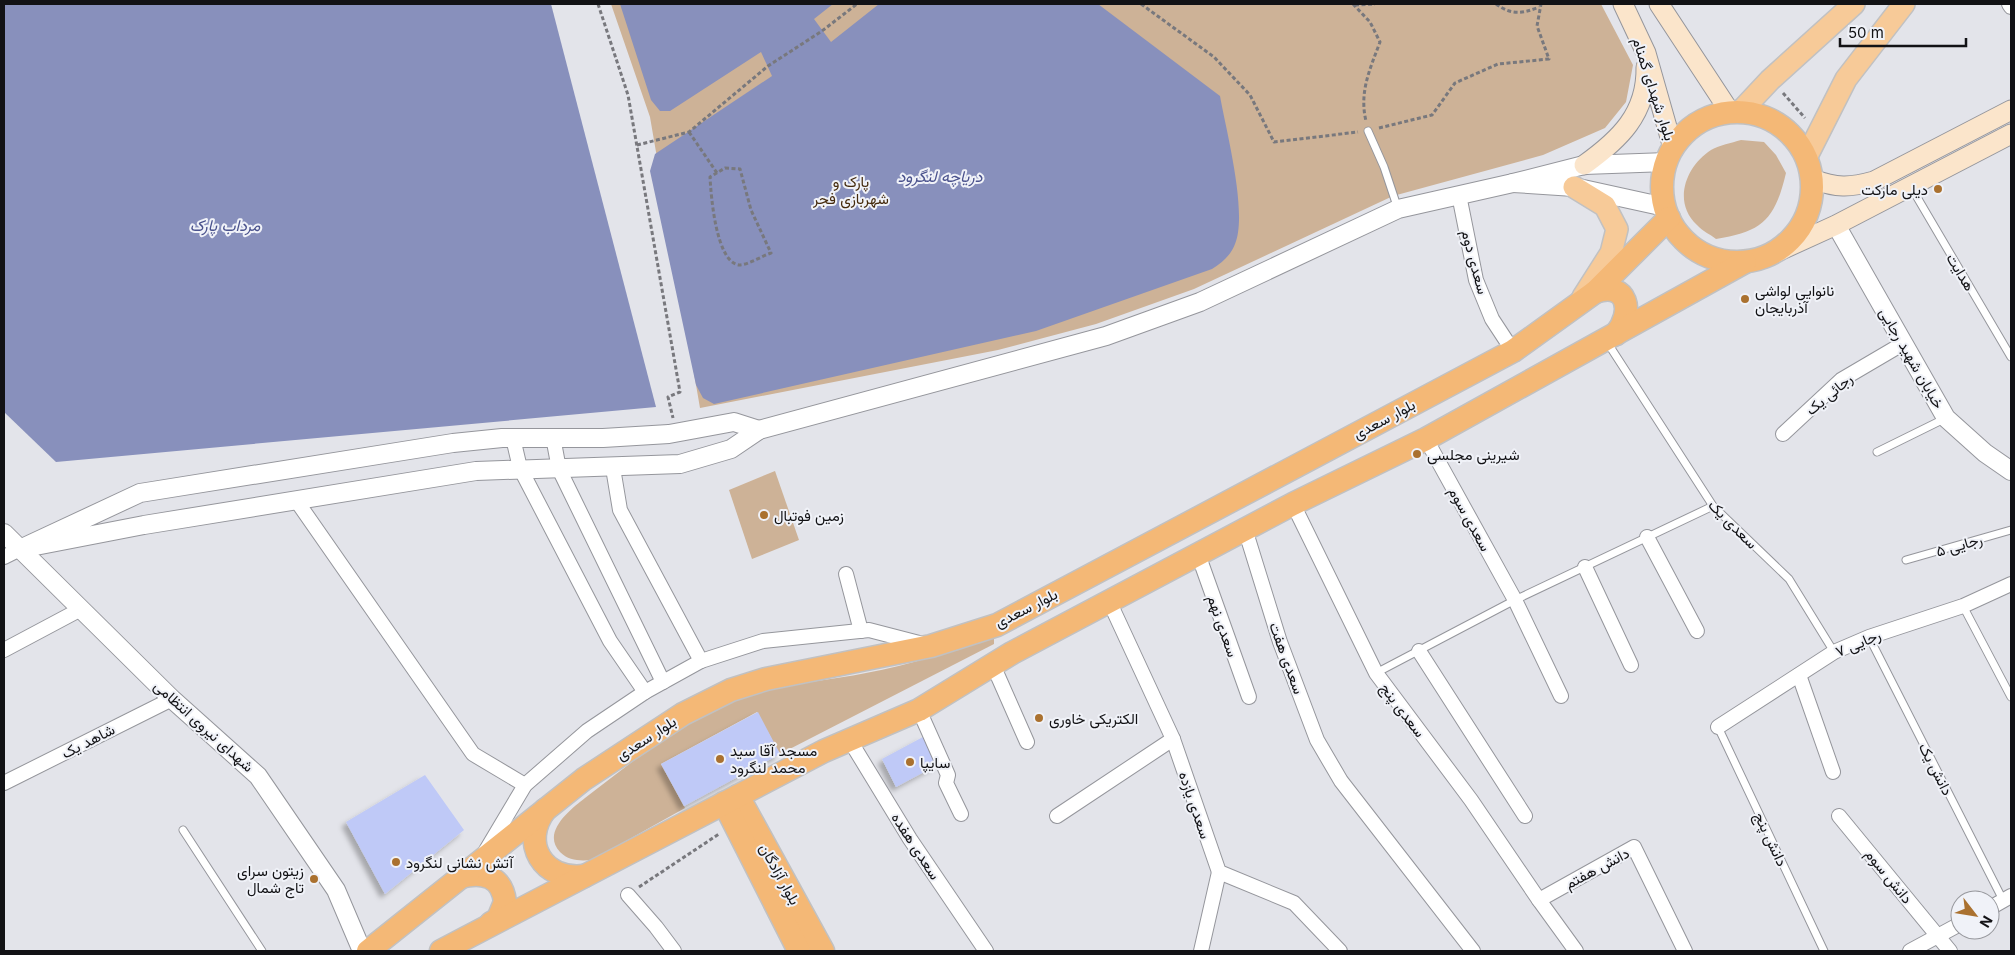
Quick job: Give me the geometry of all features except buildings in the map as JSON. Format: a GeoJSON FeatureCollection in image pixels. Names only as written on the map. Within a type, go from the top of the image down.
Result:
{"type":"FeatureCollection","features":[{"type":"Feature","properties":{"kind":"highway"},"geometry":{"type":"LineString","coordinates":[[441,951],[848,739],[919,710],[993,664],[1110,603],[1198,554],[1293,504],[1426,439],[1745,262],[1768,256],[1788,243],[1803,225],[1811,203],[1812,179],[1807,156],[1796,139],[1780,125],[1762,115],[1736,112],[1707,118],[1688,130],[1670,155],[1662,184],[1667,212],[1682,238],[1700,253],[1722,261],[1745,262]]}},
{"type":"Feature","properties":{"kind":"highway","name":"بلوار سعدی"},"geometry":{"type":"LineString","coordinates":[[368,951],[584,779],[683,714],[731,690],[787,673],[931,646],[997,625],[1513,351],[1586,298],[1667,212]]}},
{"type":"Feature","properties":{"kind":"highway"},"geometry":{"type":"LineString","coordinates":[[1586,298],[1610,290],[1617,292],[1626,303],[1626,318],[1611,337]]}},
{"type":"Feature","properties":{"kind":"highway","name":"بلوار آزادگان"},"geometry":{"type":"LineString","coordinates":[[731,800],[734,824],[799,951]]}},
{"type":"Feature","properties":{"kind":"highway","name":"بلوار آزادگان"},"geometry":{"type":"LineString","coordinates":[[731,800],[823,951]]}},
{"type":"Feature","properties":{"kind":"highway"},"geometry":{"type":"LineString","coordinates":[[545,810],[536,825],[534,834],[536,851],[540,859],[555,872],[574,878],[584,876]]}},
{"type":"Feature","properties":{"kind":"highway"},"geometry":{"type":"LineString","coordinates":[[460,877],[476,873],[485,874],[500,884],[505,902],[498,919],[490,924]]}},
{"type":"Feature","properties":{"kind":"main road","name":"بلوار شهدای گمنام"},"geometry":{"type":"LineString","coordinates":[[1623,4],[1646,54],[1670,155]]}},
{"type":"Feature","properties":{"kind":"main road"},"geometry":{"type":"LineString","coordinates":[[1660,4],[1736,112],[1854,4]]}},
{"type":"Feature","properties":{"kind":"main road"},"geometry":{"type":"LineString","coordinates":[[1807,156],[1846,79],[1904,4]]}},
{"type":"Feature","properties":{"kind":"main road"},"geometry":{"type":"LineString","coordinates":[[1584,165],[1612,144],[1635,115],[1647,86],[1646,54]]}},
{"type":"Feature","properties":{"kind":"main road"},"geometry":{"type":"LineString","coordinates":[[1812,179],[1833,187],[1854,186],[1874,181],[2011,110]]}},
{"type":"Feature","properties":{"kind":"main road"},"geometry":{"type":"LineString","coordinates":[[1768,256],[1836,225],[2011,134]]}},
{"type":"Feature","properties":{"kind":"main road"},"geometry":{"type":"LineString","coordinates":[[1574,187],[1605,206],[1618,229],[1611,253],[1586,298]]}},
{"type":"Feature","properties":{"kind":"street"},"geometry":{"type":"LineString","coordinates":[[20,548],[144,525],[476,471],[520,468],[613,468],[680,464],[731,449],[759,430],[1106,336],[1200,302],[1398,209],[1584,165],[1670,155]]}},
{"type":"Feature","properties":{"kind":"street"},"geometry":{"type":"LineString","coordinates":[[1512,183],[1574,187],[1667,212]]}},
{"type":"Feature","properties":{"kind":"street","name":"سعدی دوم"},"geometry":{"type":"LineString","coordinates":[[1459,195],[1476,280],[1492,319],[1513,351]]}},
{"type":"Feature","properties":{"kind":"street","name":"خیابان شهید رجایی"},"geometry":{"type":"LineString","coordinates":[[1836,225],[1946,418],[1985,453],[2011,471]]}},
{"type":"Feature","properties":{"kind":"street","name":"رجائی یک"},"geometry":{"type":"LineString","coordinates":[[1783,434],[1841,380],[1904,343]]}},
{"type":"Feature","properties":{"kind":"street"},"geometry":{"type":"LineString","coordinates":[[4,557],[140,493],[453,442],[512,438],[603,438],[670,434],[734,422],[759,430]]}},
{"type":"Feature","properties":{"kind":"street"},"geometry":{"type":"LineString","coordinates":[[553,437],[559,469],[663,682]]}},
{"type":"Feature","properties":{"kind":"street"},"geometry":{"type":"LineString","coordinates":[[512,438],[520,468],[610,641],[645,692]]}},
{"type":"Feature","properties":{"kind":"street","name":"سعدی سوم"},"geometry":{"type":"LineString","coordinates":[[1426,439],[1515,600],[1561,696]]}},
{"type":"Feature","properties":{"kind":"street"},"geometry":{"type":"LineString","coordinates":[[613,468],[620,510],[701,661]]}},
{"type":"Feature","properties":{"kind":"street"},"geometry":{"type":"LineString","coordinates":[[296,500],[473,754],[524,785]]}},
{"type":"Feature","properties":{"kind":"street","name":"سعدی پنج"},"geometry":{"type":"LineString","coordinates":[[1293,504],[1376,673],[1471,800],[1576,951]]}},
{"type":"Feature","properties":{"kind":"street","name":"سعدی هفت"},"geometry":{"type":"LineString","coordinates":[[1245,529],[1280,642],[1314,731],[1341,781],[1473,951]]}},
{"type":"Feature","properties":{"kind":"street","name":"شهدای نیروی انتظامی"},"geometry":{"type":"LineString","coordinates":[[4,533],[172,699],[258,776],[336,890],[362,951]]}},
{"type":"Feature","properties":{"kind":"street"},"geometry":{"type":"LineString","coordinates":[[1647,538],[1697,631]]}},
{"type":"Feature","properties":{"kind":"street","name":"سعدی نهم"},"geometry":{"type":"LineString","coordinates":[[1198,554],[1248,697]]}},
{"type":"Feature","properties":{"kind":"street"},"geometry":{"type":"LineString","coordinates":[[1585,567],[1631,665]]}},
{"type":"Feature","properties":{"kind":"street"},"geometry":{"type":"LineString","coordinates":[[846,574],[861,630]]}},
{"type":"Feature","properties":{"kind":"street","name":"رجایی ۷"},"geometry":{"type":"LineString","coordinates":[[1718,727],[1834,652],[1869,637],[1963,606],[2011,584]]}},
{"type":"Feature","properties":{"kind":"street","name":"سعدی یازده"},"geometry":{"type":"LineString","coordinates":[[1110,603],[1173,739],[1219,872]]}},
{"type":"Feature","properties":{"kind":"street"},"geometry":{"type":"LineString","coordinates":[[4,650],[81,609]]}},
{"type":"Feature","properties":{"kind":"street"},"geometry":{"type":"LineString","coordinates":[[478,862],[524,785],[587,731],[645,692],[701,661],[763,641],[861,630],[869,630],[931,646]]}},
{"type":"Feature","properties":{"kind":"street"},"geometry":{"type":"LineString","coordinates":[[1419,651],[1525,816]]}},
{"type":"Feature","properties":{"kind":"street"},"geometry":{"type":"LineString","coordinates":[[993,664],[1027,742]]}},
{"type":"Feature","properties":{"kind":"street"},"geometry":{"type":"LineString","coordinates":[[1798,675],[1833,772]]}},
{"type":"Feature","properties":{"kind":"street","name":"شاهد یک"},"geometry":{"type":"LineString","coordinates":[[4,783],[172,699]]}},
{"type":"Feature","properties":{"kind":"street"},"geometry":{"type":"LineString","coordinates":[[919,710],[948,774],[946,783],[961,814]]}},
{"type":"Feature","properties":{"kind":"street","name":"سعدی هفده"},"geometry":{"type":"LineString","coordinates":[[848,739],[910,839],[986,951]]}},
{"type":"Feature","properties":{"kind":"street"},"geometry":{"type":"LineString","coordinates":[[1057,816],[1173,739]]}},
{"type":"Feature","properties":{"kind":"street","name":"دانش سوم"},"geometry":{"type":"LineString","coordinates":[[1840,816],[1950,951]]}},
{"type":"Feature","properties":{"kind":"street","name":"دانش هفتم"},"geometry":{"type":"LineString","coordinates":[[1539,900],[1634,847],[1684,951]]}},
{"type":"Feature","properties":{"kind":"street"},"geometry":{"type":"LineString","coordinates":[[1201,951],[1219,872],[1294,903],[1333,949]]}},
{"type":"Feature","properties":{"kind":"street"},"geometry":{"type":"LineString","coordinates":[[628,895],[674,951]]}},
{"type":"Feature","properties":{"kind":"street"},"geometry":{"type":"LineString","coordinates":[[1910,951],[1950,930]]}},
{"type":"Feature","properties":{"kind":"lane"},"geometry":{"type":"LineString","coordinates":[[1368,131],[1384,166],[1398,209]]}},
{"type":"Feature","properties":{"kind":"lane","name":"هدایت"},"geometry":{"type":"LineString","coordinates":[[1910,187],[2011,357]]}},
{"type":"Feature","properties":{"kind":"lane","name":"سعدی یک"},"geometry":{"type":"LineString","coordinates":[[1611,337],[1713,506],[1789,579],[1834,652]]}},
{"type":"Feature","properties":{"kind":"lane"},"geometry":{"type":"LineString","coordinates":[[1877,452],[1946,418]]}},
{"type":"Feature","properties":{"kind":"lane"},"geometry":{"type":"LineString","coordinates":[[1376,673],[1515,600],[1713,506]]}},
{"type":"Feature","properties":{"kind":"lane","name":"رجایی ۵"},"geometry":{"type":"LineString","coordinates":[[1906,560],[2011,530]]}},
{"type":"Feature","properties":{"kind":"lane"},"geometry":{"type":"LineString","coordinates":[[1963,606],[2011,697]]}},
{"type":"Feature","properties":{"kind":"lane","name":"دانش یک"},"geometry":{"type":"LineString","coordinates":[[1869,637],[2007,898]]}},
{"type":"Feature","properties":{"kind":"lane","name":"دانش پنج"},"geometry":{"type":"LineString","coordinates":[[1718,727],[1824,951]]}},
{"type":"Feature","properties":{"kind":"lane"},"geometry":{"type":"LineString","coordinates":[[182,830],[262,951]]}},
{"type":"Feature","properties":{"kind":"path"},"geometry":{"type":"LineString","coordinates":[[598,4],[628,95],[680,392],[668,397],[673,418],[670,434]]}},
{"type":"Feature","properties":{"kind":"path"},"geometry":{"type":"LineString","coordinates":[[636,144],[689,132],[768,66],[857,4]]}},
{"type":"Feature","properties":{"kind":"path"},"geometry":{"type":"LineString","coordinates":[[1141,4],[1214,57],[1250,95],[1274,142],[1368,131],[1432,114],[1455,83],[1498,64],[1549,58],[1537,26],[1540,5]]}},
{"type":"Feature","properties":{"kind":"path"},"geometry":{"type":"LineString","coordinates":[[1354,4],[1370,22],[1380,42],[1364,86],[1363,110],[1368,131]]}},
{"type":"Feature","properties":{"kind":"path"},"geometry":{"type":"LineString","coordinates":[[1354,4],[1375,4]]}},
{"type":"Feature","properties":{"kind":"path"},"geometry":{"type":"LineString","coordinates":[[1496,4],[1506,11],[1523,13],[1540,5]]}},
{"type":"Feature","properties":{"kind":"path"},"geometry":{"type":"LineString","coordinates":[[1770,80],[1818,133]]}},
{"type":"Feature","properties":{"kind":"path"},"geometry":{"type":"LineString","coordinates":[[689,132],[717,173]]}},
{"type":"Feature","properties":{"kind":"path"},"geometry":{"type":"LineString","coordinates":[[726,168],[740,169],[751,210],[771,253],[741,265],[732,263],[724,255],[711,202],[710,177],[717,173],[726,168]]}},
{"type":"Feature","properties":{"kind":"path"},"geometry":{"type":"LineString","coordinates":[[628,895],[734,824]]}},
{"type":"Feature","properties":{"kind":"green space","name":"دریاچه لنگرود"},"geometry":{"type":"Polygon","coordinates":[[[611,4],[1601,4],[1633,65],[1626,102],[1605,128],[1543,155],[1393,196],[1194,289],[1096,324],[998,350],[700,408],[650,117],[611,4]]]}},
{"type":"Feature","properties":{"kind":"green space"},"geometry":{"type":"Polygon","coordinates":[[[1741,140],[1764,142],[1776,155],[1786,173],[1782,189],[1777,202],[1764,221],[1745,232],[1716,239],[1699,227],[1689,216],[1685,206],[1685,185],[1695,165],[1702,157],[1714,148],[1741,140]]]}},
{"type":"Feature","properties":{"kind":"green space","name":"زمین فوتبال"},"geometry":{"type":"Polygon","coordinates":[[[775,471],[799,540],[752,559],[729,490],[775,471]]]}},
{"type":"Feature","properties":{"kind":"green space"},"geometry":{"type":"Polygon","coordinates":[[[994,637],[994,644],[780,754],[757,712],[661,764],[685,808],[592,860],[571,859],[560,852],[555,844],[556,829],[573,808],[654,746],[710,711],[763,691],[899,666],[994,637]]]}},
{"type":"Feature","properties":{"kind":"water","name":"مرداب پارک"},"geometry":{"type":"Polygon","coordinates":[[[4,4],[551,4],[656,407],[56,462],[4,412],[4,4]]]}},
{"type":"Feature","properties":{"kind":"water","name":"دریاچه لنگرود"},"geometry":{"type":"Polygon","coordinates":[[[620,4],[833,4],[814,19],[831,42],[879,4],[1098,4],[1220,96],[1238,193],[1238,230],[1235,244],[1226,258],[1212,269],[1036,331],[714,404],[703,398],[696,385],[650,171],[655,154],[772,76],[761,52],[670,111],[660,111],[651,100],[620,4]]]}},
{"type":"Feature","properties":{"kind":"place","name":"دیلی مارکت"},"geometry":{"type":"Point","coordinates":[1938,189]}},
{"type":"Feature","properties":{"kind":"place","name":"نانوایی لواشی آذربایجان"},"geometry":{"type":"Point","coordinates":[1745,299]}},
{"type":"Feature","properties":{"kind":"place","name":"شیرینی مجلسی"},"geometry":{"type":"Point","coordinates":[1417,454]}},
{"type":"Feature","properties":{"kind":"place","name":"زمین فوتبال"},"geometry":{"type":"Point","coordinates":[764,515]}},
{"type":"Feature","properties":{"kind":"place","name":"الکتریکی خاوری"},"geometry":{"type":"Point","coordinates":[1039,718]}},
{"type":"Feature","properties":{"kind":"place","name":"مسجد آقا سید محمد لنگرود"},"geometry":{"type":"Point","coordinates":[720,759]}},
{"type":"Feature","properties":{"kind":"place","name":"سایپا"},"geometry":{"type":"Point","coordinates":[910,762]}},
{"type":"Feature","properties":{"kind":"place","name":"آتش نشانی لنگرود"},"geometry":{"type":"Point","coordinates":[396,862]}},
{"type":"Feature","properties":{"kind":"place","name":"زیتون سرای تاج شمال"},"geometry":{"type":"Point","coordinates":[314,879]}},
{"type":"Feature","properties":{"kind":"park label","name":"پارک و شهربازی فجر"},"geometry":{"type":"Point","coordinates":[851,190]}}]}
